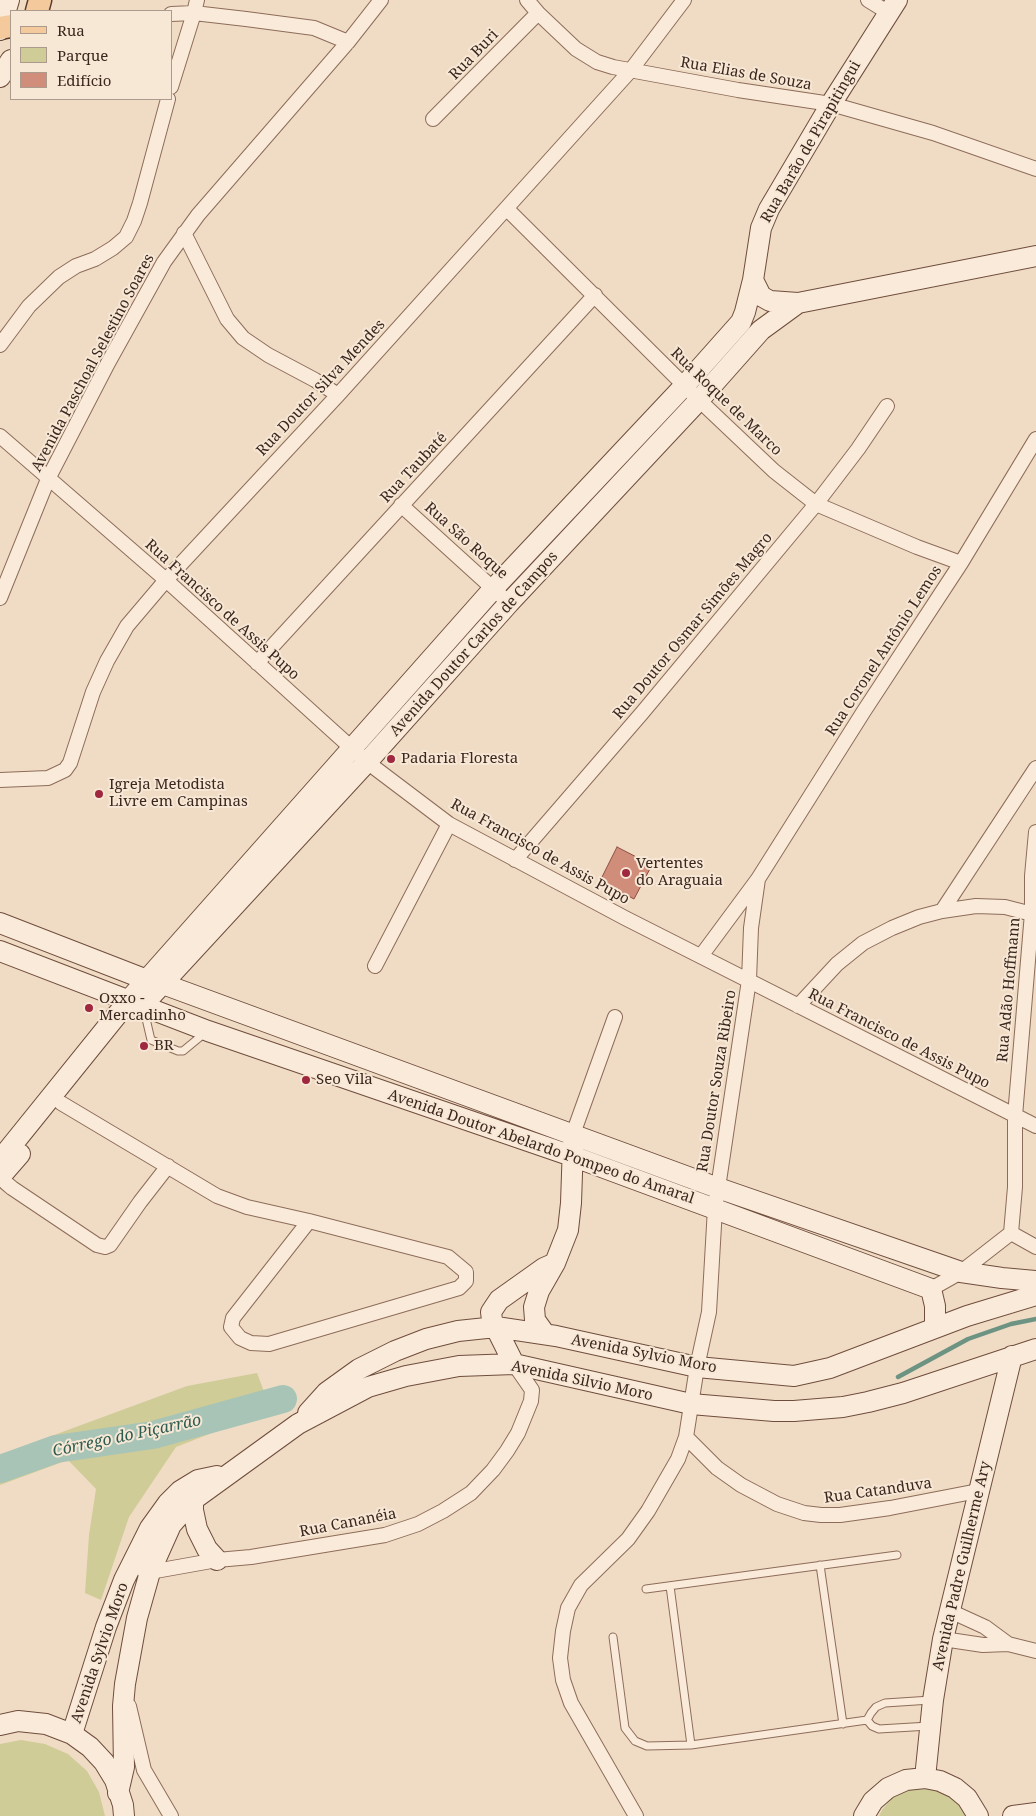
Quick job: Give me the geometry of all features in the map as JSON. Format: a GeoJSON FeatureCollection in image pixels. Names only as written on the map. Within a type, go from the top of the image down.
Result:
{"type":"FeatureCollection","features":[{"type":"Feature","properties":{"kind":"main road"},"geometry":{"type":"LineString","coordinates":[[3,28],[9,0]]}},
{"type":"Feature","properties":{"kind":"main road","name":"Rua Barão de Pirapitingui"},"geometry":{"type":"LineString","coordinates":[[741,322],[753,280],[762,228],[769,209],[831,104],[893,6]]}},
{"type":"Feature","properties":{"kind":"main road"},"geometry":{"type":"LineString","coordinates":[[0,77],[10,62]]}},
{"type":"Feature","properties":{"kind":"main road","name":"Avenida Doutor Carlos de Campos"},"geometry":{"type":"LineString","coordinates":[[0,1160],[136,1002],[367,762],[509,602],[699,400],[760,330],[798,303],[1036,256]]}},
{"type":"Feature","properties":{"kind":"main road"},"geometry":{"type":"LineString","coordinates":[[753,280],[761,296],[770,301],[798,303]]}},
{"type":"Feature","properties":{"kind":"main road","name":"Avenida Doutor Carlos de Campos"},"geometry":{"type":"LineString","coordinates":[[155,982],[353,748],[494,588],[685,385],[741,322]]}},
{"type":"Feature","properties":{"kind":"main road","name":"Avenida Doutor Abelardo Pompeo do Amaral"},"geometry":{"type":"LineString","coordinates":[[0,923],[155,982],[718,1188],[961,1272],[1036,1281]]}},
{"type":"Feature","properties":{"kind":"main road","name":"Avenida Doutor Abelardo Pompeo do Amaral"},"geometry":{"type":"LineString","coordinates":[[0,951],[208,1031],[572,1156],[931,1289]]}},
{"type":"Feature","properties":{"kind":"main road","name":"Avenida Doutor Carlos de Campos"},"geometry":{"type":"LineString","coordinates":[[0,1178],[62,1103],[136,1002]]}},
{"type":"Feature","properties":{"kind":"main road"},"geometry":{"type":"LineString","coordinates":[[331,1074],[341,1050]]}},
{"type":"Feature","properties":{"kind":"main road"},"geometry":{"type":"LineString","coordinates":[[544,1334],[535,1320],[534,1307],[539,1291],[555,1263],[568,1230],[571,1203],[573,1134]]}},
{"type":"Feature","properties":{"kind":"main road"},"geometry":{"type":"LineString","coordinates":[[514,1364],[492,1320],[492,1312],[499,1300],[544,1268],[555,1263]]}},
{"type":"Feature","properties":{"kind":"main road"},"geometry":{"type":"LineString","coordinates":[[931,1289],[935,1306],[935,1328]]}},
{"type":"Feature","properties":{"kind":"main road","name":"Avenida Sylvio Moro"},"geometry":{"type":"LineString","coordinates":[[298,1424],[327,1392],[359,1369],[375,1360],[426,1339],[458,1330],[496,1327],[544,1334],[697,1367],[794,1376],[830,1368],[935,1328],[1036,1295]]}},
{"type":"Feature","properties":{"kind":"main road","name":"Avenida Silvio Moro"},"geometry":{"type":"LineString","coordinates":[[118,1793],[124,1767],[123,1706],[125,1684],[137,1618],[150,1572],[171,1525],[193,1500],[298,1424],[368,1388],[406,1376],[459,1366],[514,1364],[691,1404],[794,1411],[843,1407],[903,1393],[1036,1349]]}},
{"type":"Feature","properties":{"kind":"main road","name":"Avenida Padre Guilherme Ary"},"geometry":{"type":"LineString","coordinates":[[925,1778],[933,1700],[943,1639],[1012,1356]]}},
{"type":"Feature","properties":{"kind":"main road","name":"Avenida Sylvio Moro"},"geometry":{"type":"LineString","coordinates":[[72,1734],[106,1627],[130,1567],[150,1528],[180,1490],[198,1480],[229,1473]]}},
{"type":"Feature","properties":{"kind":"main road"},"geometry":{"type":"LineString","coordinates":[[193,1500],[197,1529],[207,1549],[217,1560]]}},
{"type":"Feature","properties":{"kind":"main road"},"geometry":{"type":"LineString","coordinates":[[0,1725],[18,1722],[46,1724],[72,1734],[90,1747],[104,1762],[115,1780],[127,1816]]}},
{"type":"Feature","properties":{"kind":"main road"},"geometry":{"type":"LineString","coordinates":[[864,1816],[874,1801],[888,1788],[906,1780],[925,1778],[940,1781],[955,1788],[967,1798],[978,1816]]}},
{"type":"Feature","properties":{"kind":"main road"},"geometry":{"type":"LineString","coordinates":[[1013,1816],[1036,1812]]}},
{"type":"Feature","properties":{"kind":"street","name":"Avenida Paschoal Selestino Soares"},"geometry":{"type":"LineString","coordinates":[[0,598],[48,479],[131,320],[164,262],[198,215],[348,42],[381,0]]}},
{"type":"Feature","properties":{"kind":"street","name":"Rua Elias de Souza"},"geometry":{"type":"LineString","coordinates":[[527,0],[576,49],[597,62],[738,90],[831,104],[932,133],[1036,169]]}},
{"type":"Feature","properties":{"kind":"street","name":"Rua Doutor Silva Mendes"},"geometry":{"type":"LineString","coordinates":[[0,780],[48,778],[65,770],[70,763],[93,692],[107,661],[127,626],[166,580],[338,395],[631,70],[684,0]]}},
{"type":"Feature","properties":{"kind":"street"},"geometry":{"type":"LineString","coordinates":[[868,0],[893,6]]}},
{"type":"Feature","properties":{"kind":"street"},"geometry":{"type":"LineString","coordinates":[[172,84],[195,7]]}},
{"type":"Feature","properties":{"kind":"street"},"geometry":{"type":"LineString","coordinates":[[172,14],[195,7],[246,19],[314,28],[348,42]]}},
{"type":"Feature","properties":{"kind":"street","name":"Rua Buri"},"geometry":{"type":"LineString","coordinates":[[433,120],[538,13]]}},
{"type":"Feature","properties":{"kind":"street"},"geometry":{"type":"LineString","coordinates":[[0,345],[29,306],[59,277],[76,266],[95,259],[126,237],[140,203],[168,100]]}},
{"type":"Feature","properties":{"kind":"street","name":"Rua Roque de Marco"},"geometry":{"type":"LineString","coordinates":[[507,209],[699,400],[774,471],[816,504],[917,547],[961,563]]}},
{"type":"Feature","properties":{"kind":"street"},"geometry":{"type":"LineString","coordinates":[[184,234],[227,319],[243,338],[268,355],[315,380],[338,395]]}},
{"type":"Feature","properties":{"kind":"street","name":"Rua Taubaté"},"geometry":{"type":"LineString","coordinates":[[257,663],[595,295]]}},
{"type":"Feature","properties":{"kind":"street","name":"Rua Doutor Osmar Simões Magro"},"geometry":{"type":"LineString","coordinates":[[515,860],[648,706],[816,504],[858,449],[887,406]]}},
{"type":"Feature","properties":{"kind":"street","name":"Rua Francisco de Assis Pupo"},"geometry":{"type":"LineString","coordinates":[[0,436],[166,580],[367,762],[449,824],[798,1006],[1036,1126]]}},
{"type":"Feature","properties":{"kind":"street","name":"Rua Coronel Antônio Lemos"},"geometry":{"type":"LineString","coordinates":[[701,956],[758,879],[864,710],[961,563],[1036,439]]}},
{"type":"Feature","properties":{"kind":"street","name":"Rua São Roque"},"geometry":{"type":"LineString","coordinates":[[401,505],[509,602]]}},
{"type":"Feature","properties":{"kind":"street"},"geometry":{"type":"LineString","coordinates":[[942,911],[1036,768]]}},
{"type":"Feature","properties":{"kind":"street"},"geometry":{"type":"LineString","coordinates":[[375,966],[449,824]]}},
{"type":"Feature","properties":{"kind":"street","name":"Rua Adão Hoffmann"},"geometry":{"type":"LineString","coordinates":[[1011,1233],[1015,1187],[1015,1116],[1034,914],[1036,832]]}},
{"type":"Feature","properties":{"kind":"street","name":"Rua Coronel Antônio Lemos"},"geometry":{"type":"LineString","coordinates":[[749,980],[751,928],[758,879]]}},
{"type":"Feature","properties":{"kind":"street"},"geometry":{"type":"LineString","coordinates":[[798,1006],[837,964],[863,943],[919,917],[942,911],[976,906],[1005,907],[1034,914]]}},
{"type":"Feature","properties":{"kind":"street","name":"Rua Doutor Souza Ribeiro"},"geometry":{"type":"LineString","coordinates":[[636,1816],[571,1703],[563,1680],[560,1658],[563,1631],[568,1608],[581,1585],[628,1539],[648,1511],[678,1459],[686,1437],[697,1367],[709,1312],[715,1208],[749,980]]}},
{"type":"Feature","properties":{"kind":"street"},"geometry":{"type":"LineString","coordinates":[[573,1134],[615,1017]]}},
{"type":"Feature","properties":{"kind":"street"},"geometry":{"type":"LineString","coordinates":[[62,1103],[217,1196],[247,1207],[309,1221],[448,1257],[466,1272],[466,1281],[459,1288],[268,1344],[250,1343],[240,1338],[231,1327],[233,1318],[309,1221]]}},
{"type":"Feature","properties":{"kind":"street"},"geometry":{"type":"LineString","coordinates":[[0,1178],[98,1245],[105,1247],[110,1245],[168,1166]]}},
{"type":"Feature","properties":{"kind":"street"},"geometry":{"type":"LineString","coordinates":[[931,1289],[961,1272],[1011,1233],[1036,1247]]}},
{"type":"Feature","properties":{"kind":"street","name":"Rua Cananéia"},"geometry":{"type":"LineString","coordinates":[[130,1567],[150,1572],[385,1535],[418,1524],[443,1511],[471,1493],[507,1452],[518,1433],[531,1401],[532,1390],[514,1364]]}},
{"type":"Feature","properties":{"kind":"street","name":"Rua Catanduva"},"geometry":{"type":"LineString","coordinates":[[686,1437],[717,1468],[741,1484],[777,1504],[804,1513],[840,1515],[890,1508],[978,1491]]}},
{"type":"Feature","properties":{"kind":"street"},"geometry":{"type":"LineString","coordinates":[[950,1611],[985,1627],[1008,1644]]}},
{"type":"Feature","properties":{"kind":"street"},"geometry":{"type":"LineString","coordinates":[[943,1639],[982,1645],[1008,1644],[1036,1651]]}},
{"type":"Feature","properties":{"kind":"street"},"geometry":{"type":"LineString","coordinates":[[125,1684],[144,1770],[171,1816]]}},
{"type":"Feature","properties":{"kind":"lane"},"geometry":{"type":"LineString","coordinates":[[136,1002],[151,1040],[178,1051],[184,1050],[208,1031]]}},
{"type":"Feature","properties":{"kind":"lane"},"geometry":{"type":"LineString","coordinates":[[646,1589],[897,1555]]}},
{"type":"Feature","properties":{"kind":"lane"},"geometry":{"type":"LineString","coordinates":[[820,1566],[843,1724]]}},
{"type":"Feature","properties":{"kind":"lane"},"geometry":{"type":"LineString","coordinates":[[670,1586],[691,1745]]}},
{"type":"Feature","properties":{"kind":"lane"},"geometry":{"type":"LineString","coordinates":[[613,1637],[625,1728],[635,1741],[647,1746],[691,1745],[867,1720]]}},
{"type":"Feature","properties":{"kind":"lane"},"geometry":{"type":"LineString","coordinates":[[867,1720],[876,1707],[885,1703],[933,1700]]}},
{"type":"Feature","properties":{"kind":"lane"},"geometry":{"type":"LineString","coordinates":[[867,1720],[872,1726],[888,1730],[930,1726]]}},
{"type":"Feature","properties":{"kind":"green space"},"geometry":{"type":"Polygon","coordinates":[[[257,1373],[271,1410],[176,1447],[129,1517],[101,1600],[85,1593],[89,1535],[96,1489],[68,1460],[0,1485],[0,1455],[187,1386],[257,1373]]]}},
{"type":"Feature","properties":{"kind":"green space"},"geometry":{"type":"Polygon","coordinates":[[[21,1740],[45,1744],[68,1754],[87,1771],[99,1792],[105,1816],[0,1816],[0,1744],[21,1740]]]}},
{"type":"Feature","properties":{"kind":"green space"},"geometry":{"type":"Polygon","coordinates":[[[923,1786],[955,1796],[970,1816],[879,1816],[892,1798],[906,1790],[923,1786]]]}},
{"type":"Feature","properties":{"kind":"building","name":"Vertentes do Araguaia"},"geometry":{"type":"Polygon","coordinates":[[[617,847],[652,865],[634,899],[600,881],[617,847]]]}},
{"type":"Feature","properties":{"kind":"waterway","name":"Córrego do Piçarrão"},"geometry":{"type":"LineString","coordinates":[[898,1377],[968,1339],[1011,1324],[1036,1319]]}},
{"type":"Feature","properties":{"kind":"waterway","name":"Córrego do Piçarrão"},"geometry":{"type":"LineString","coordinates":[[0,1469],[56,1449],[153,1435],[283,1399]]}},
{"type":"Feature","properties":{"kind":"place","name":"Padaria Floresta"},"geometry":{"type":"Point","coordinates":[391,759]}},
{"type":"Feature","properties":{"kind":"place","name":"Igreja Metodista Livre em Campinas"},"geometry":{"type":"Point","coordinates":[99,794]}},
{"type":"Feature","properties":{"kind":"place","name":"Vertentes do Araguaia"},"geometry":{"type":"Point","coordinates":[626,873]}},
{"type":"Feature","properties":{"kind":"place","name":"Oxxo - Mercadinho"},"geometry":{"type":"Point","coordinates":[89,1008]}},
{"type":"Feature","properties":{"kind":"place","name":"BR"},"geometry":{"type":"Point","coordinates":[144,1046]}},
{"type":"Feature","properties":{"kind":"place","name":"Seo Vila"},"geometry":{"type":"Point","coordinates":[306,1080]}}]}
